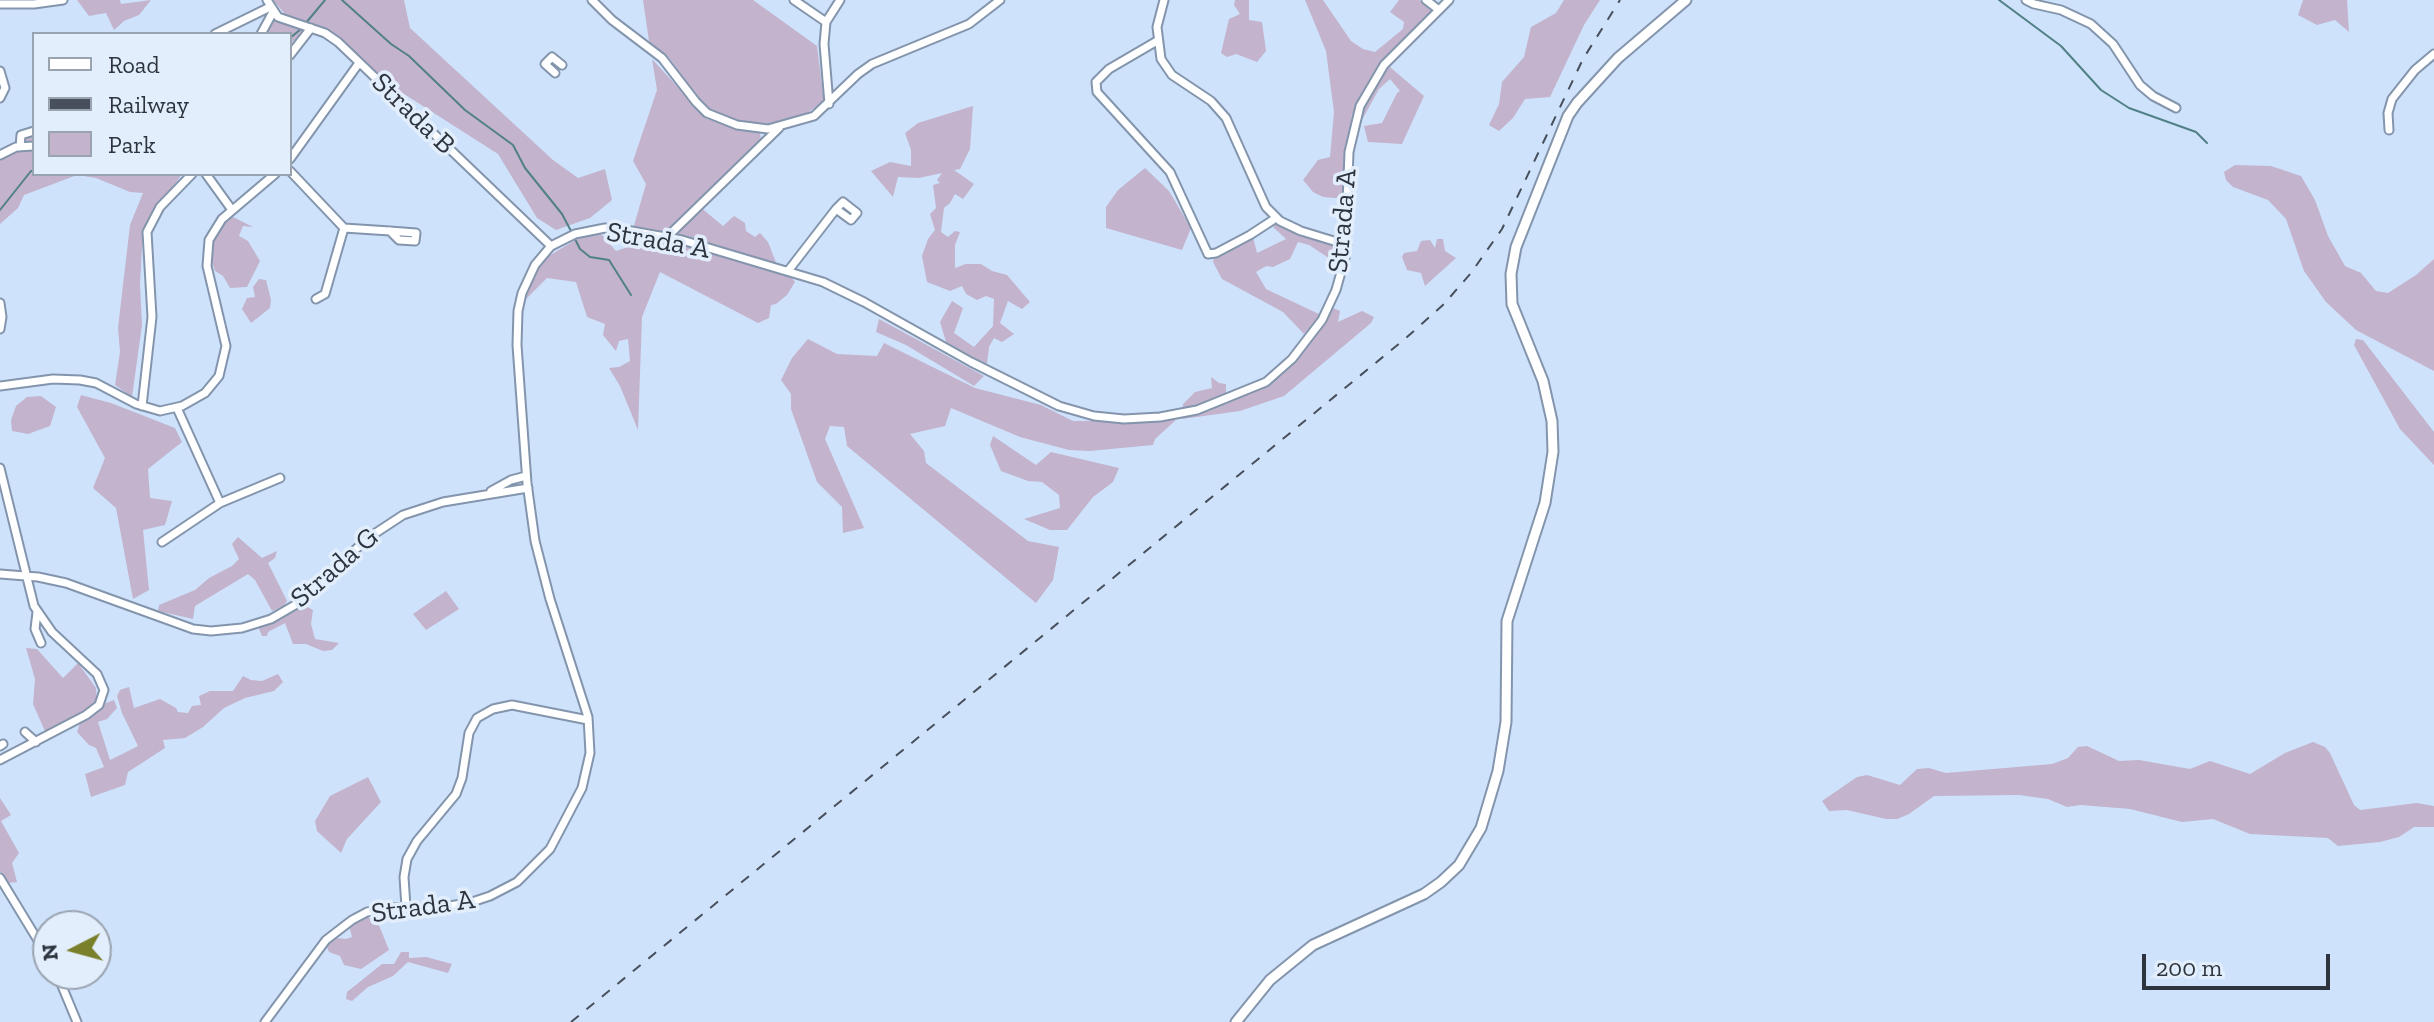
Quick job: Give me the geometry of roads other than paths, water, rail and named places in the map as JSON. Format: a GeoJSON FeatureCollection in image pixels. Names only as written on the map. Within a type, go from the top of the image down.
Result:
{"type":"FeatureCollection","features":[{"type":"Feature","properties":{"kind":"main road"},"geometry":{"type":"LineString","coordinates":[[1236,1022],[1270,980],[1313,945],[1424,894],[1441,882],[1459,865],[1481,828],[1496,782],[1506,722],[1507,621],[1542,512],[1553,452],[1551,413],[1543,381],[1512,304],[1511,274],[1516,247],[1568,116],[1618,58],[1686,0]]}},
{"type":"Feature","properties":{"kind":"street"},"geometry":{"type":"LineString","coordinates":[[0,4],[63,0]]}},
{"type":"Feature","properties":{"kind":"street"},"geometry":{"type":"LineString","coordinates":[[592,0],[612,20],[662,58],[707,113],[737,125],[761,129],[779,128],[811,118],[872,64],[969,24],[1000,0]]}},
{"type":"Feature","properties":{"kind":"street"},"geometry":{"type":"LineString","coordinates":[[794,0],[826,22]]}},
{"type":"Feature","properties":{"kind":"street"},"geometry":{"type":"LineString","coordinates":[[829,104],[824,44],[826,22],[840,0]]}},
{"type":"Feature","properties":{"kind":"street"},"geometry":{"type":"LineString","coordinates":[[1164,0],[1157,20],[1161,59],[1172,75],[1211,101],[1226,118],[1258,194],[1276,218],[1315,237],[1347,245]]}},
{"type":"Feature","properties":{"kind":"street"},"geometry":{"type":"LineString","coordinates":[[1426,0],[1439,10]]}},
{"type":"Feature","properties":{"kind":"street","name":"Strada A"},"geometry":{"type":"LineString","coordinates":[[265,1022],[334,931],[367,912],[442,907],[478,900],[510,886],[538,863],[554,842],[582,788],[590,753],[588,720],[543,576],[526,476],[517,345],[518,311],[525,284],[551,246],[595,229],[616,228],[667,237],[823,282],[1047,401],[1109,418],[1144,419],[1179,414],[1253,390],[1280,372],[1303,346],[1326,312],[1340,280],[1347,245],[1349,152],[1360,106],[1384,65],[1449,0]]}},
{"type":"Feature","properties":{"kind":"street"},"geometry":{"type":"LineString","coordinates":[[2026,0],[2061,10],[2091,24],[2113,44],[2140,85],[2176,108]]}},
{"type":"Feature","properties":{"kind":"street"},"geometry":{"type":"LineString","coordinates":[[219,32],[270,6]]}},
{"type":"Feature","properties":{"kind":"street"},"geometry":{"type":"LineString","coordinates":[[262,32],[270,6]]}},
{"type":"Feature","properties":{"kind":"street","name":"Strada B"},"geometry":{"type":"LineString","coordinates":[[270,6],[306,27],[331,36],[551,246]]}},
{"type":"Feature","properties":{"kind":"street"},"geometry":{"type":"LineString","coordinates":[[292,52],[306,27]]}},
{"type":"Feature","properties":{"kind":"street"},"geometry":{"type":"LineString","coordinates":[[1157,41],[1109,69],[1096,82],[1097,92],[1170,172],[1208,254],[1213,255],[1276,218]]}},
{"type":"Feature","properties":{"kind":"street"},"geometry":{"type":"LineString","coordinates":[[2389,130],[2388,110],[2392,99],[2415,70],[2434,54]]}},
{"type":"Feature","properties":{"kind":"street"},"geometry":{"type":"LineString","coordinates":[[555,73],[545,64],[552,57],[562,65]]}},
{"type":"Feature","properties":{"kind":"street"},"geometry":{"type":"LineString","coordinates":[[292,156],[359,63]]}},
{"type":"Feature","properties":{"kind":"street"},"geometry":{"type":"LineString","coordinates":[[0,71],[5,88],[0,98]]}},
{"type":"Feature","properties":{"kind":"street"},"geometry":{"type":"LineString","coordinates":[[667,237],[779,128]]}},
{"type":"Feature","properties":{"kind":"street"},"geometry":{"type":"LineString","coordinates":[[20,147],[21,135],[32,132]]}},
{"type":"Feature","properties":{"kind":"street"},"geometry":{"type":"LineString","coordinates":[[0,155],[32,146]]}},
{"type":"Feature","properties":{"kind":"street"},"geometry":{"type":"LineString","coordinates":[[292,173],[344,228],[390,231]]}},
{"type":"Feature","properties":{"kind":"street"},"geometry":{"type":"LineString","coordinates":[[142,406],[152,317],[147,232],[156,212],[190,176]]}},
{"type":"Feature","properties":{"kind":"street"},"geometry":{"type":"LineString","coordinates":[[207,176],[232,210]]}},
{"type":"Feature","properties":{"kind":"street"},"geometry":{"type":"LineString","coordinates":[[0,386],[53,379],[80,380],[103,386],[142,406],[160,411],[195,400],[219,376],[224,361],[225,337],[207,256],[212,233],[232,210],[273,176]]}},
{"type":"Feature","properties":{"kind":"street"},"geometry":{"type":"LineString","coordinates":[[788,271],[836,209]]}},
{"type":"Feature","properties":{"kind":"street"},"geometry":{"type":"LineString","coordinates":[[316,299],[325,294],[344,228]]}},
{"type":"Feature","properties":{"kind":"street"},"geometry":{"type":"LineString","coordinates":[[0,303],[0,329]]}},
{"type":"Feature","properties":{"kind":"street"},"geometry":{"type":"LineString","coordinates":[[177,408],[220,503]]}},
{"type":"Feature","properties":{"kind":"street"},"geometry":{"type":"LineString","coordinates":[[0,468],[37,612],[62,642],[97,674],[104,690],[97,708],[1,758]]}},
{"type":"Feature","properties":{"kind":"street","name":"Strada G"},"geometry":{"type":"LineString","coordinates":[[486,493],[526,476]]}},
{"type":"Feature","properties":{"kind":"street"},"geometry":{"type":"LineString","coordinates":[[162,542],[220,503],[280,478]]}},
{"type":"Feature","properties":{"kind":"street","name":"Strada G"},"geometry":{"type":"LineString","coordinates":[[0,574],[66,583],[184,627],[211,631],[242,628],[271,619],[295,605],[368,538],[394,520],[422,508],[486,493],[528,488]]}},
{"type":"Feature","properties":{"kind":"street"},"geometry":{"type":"LineString","coordinates":[[37,612],[35,629],[41,643]]}},
{"type":"Feature","properties":{"kind":"street"},"geometry":{"type":"LineString","coordinates":[[406,907],[404,873],[407,859],[417,841],[456,794],[462,778],[469,733],[477,718],[493,709],[512,705],[588,720]]}},
{"type":"Feature","properties":{"kind":"street"},"geometry":{"type":"LineString","coordinates":[[25,732],[36,742]]}},
{"type":"Feature","properties":{"kind":"street"},"geometry":{"type":"LineString","coordinates":[[0,878],[32,931]]}},
{"type":"Feature","properties":{"kind":"street"},"geometry":{"type":"LineString","coordinates":[[64,990],[77,1022]]}},
{"type":"Feature","properties":{"kind":"waterway"},"geometry":{"type":"LineString","coordinates":[[305,24],[325,0]]}},
{"type":"Feature","properties":{"kind":"waterway"},"geometry":{"type":"LineString","coordinates":[[342,0],[409,56],[465,110],[513,145],[525,168],[562,214],[571,231]]}},
{"type":"Feature","properties":{"kind":"waterway"},"geometry":{"type":"LineString","coordinates":[[1999,0],[2061,46],[2101,90],[2129,108],[2196,132],[2207,143]]}},
{"type":"Feature","properties":{"kind":"waterway"},"geometry":{"type":"LineString","coordinates":[[292,36],[301,29]]}},
{"type":"Feature","properties":{"kind":"waterway"},"geometry":{"type":"LineString","coordinates":[[0,210],[32,171]]}},
{"type":"Feature","properties":{"kind":"waterway"},"geometry":{"type":"LineString","coordinates":[[574,237],[580,249],[590,257],[609,260],[631,295]]}},
{"type":"Feature","properties":{"kind":"railway"},"geometry":{"type":"LineString","coordinates":[[571,1022],[1444,304],[1502,229],[1583,59],[1620,0]]}}]}
